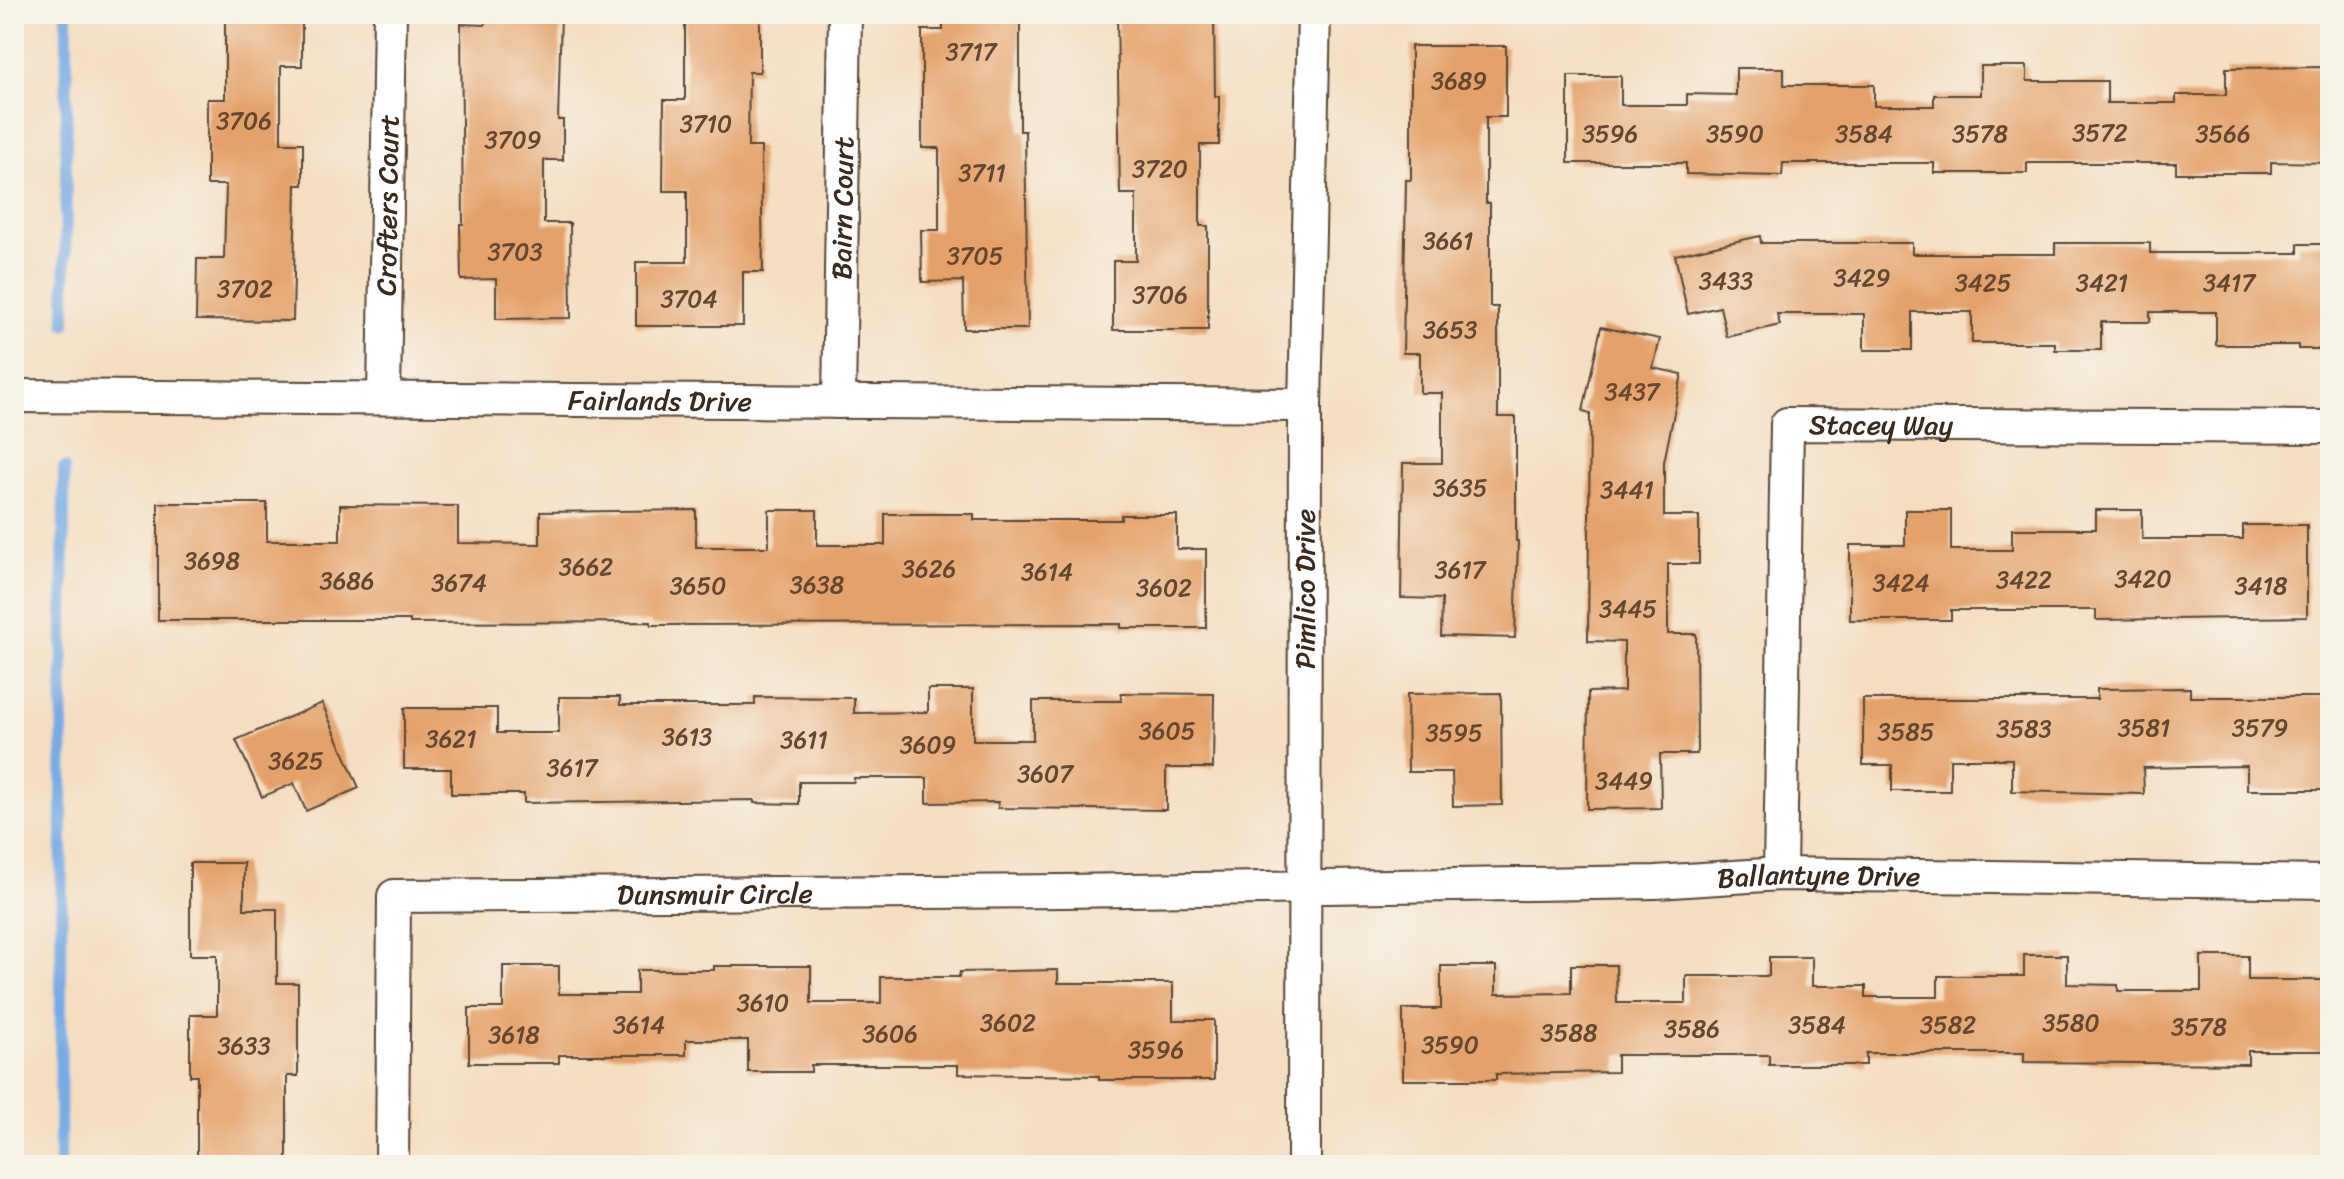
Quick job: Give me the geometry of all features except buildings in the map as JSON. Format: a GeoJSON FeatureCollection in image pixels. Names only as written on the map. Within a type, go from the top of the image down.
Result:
{"type":"FeatureCollection","features":[{"type":"Feature","properties":{"kind":"street","name":"Crofters Court"},"geometry":{"type":"LineString","coordinates":[[384,397],[390,14]]}},
{"type":"Feature","properties":{"kind":"street","name":"Bairn Court"},"geometry":{"type":"LineString","coordinates":[[839,402],[845,14]]}},
{"type":"Feature","properties":{"kind":"street","name":"Pimlico Drive"},"geometry":{"type":"LineString","coordinates":[[1304,1165],[1305,405],[1314,14]]}},
{"type":"Feature","properties":{"kind":"street","name":"Fairlands Drive"},"geometry":{"type":"LineString","coordinates":[[14,396],[1305,405]]}},
{"type":"Feature","properties":{"kind":"street","name":"Stacey Way"},"geometry":{"type":"LineString","coordinates":[[1780,874],[1787,424],[2330,427]]}},
{"type":"Feature","properties":{"kind":"street","name":"Ballantyne Drive"},"geometry":{"type":"LineString","coordinates":[[1306,888],[1656,882],[1780,874],[2330,882]]}},
{"type":"Feature","properties":{"kind":"street","name":"Dunsmuir Circle"},"geometry":{"type":"LineString","coordinates":[[392,1165],[394,896],[1306,888]]}},
{"type":"Feature","properties":{"kind":"waterway"},"geometry":{"type":"LineString","coordinates":[[65,324],[67,14]]}},
{"type":"Feature","properties":{"kind":"waterway"},"geometry":{"type":"LineString","coordinates":[[60,1165],[64,468]]}}]}
